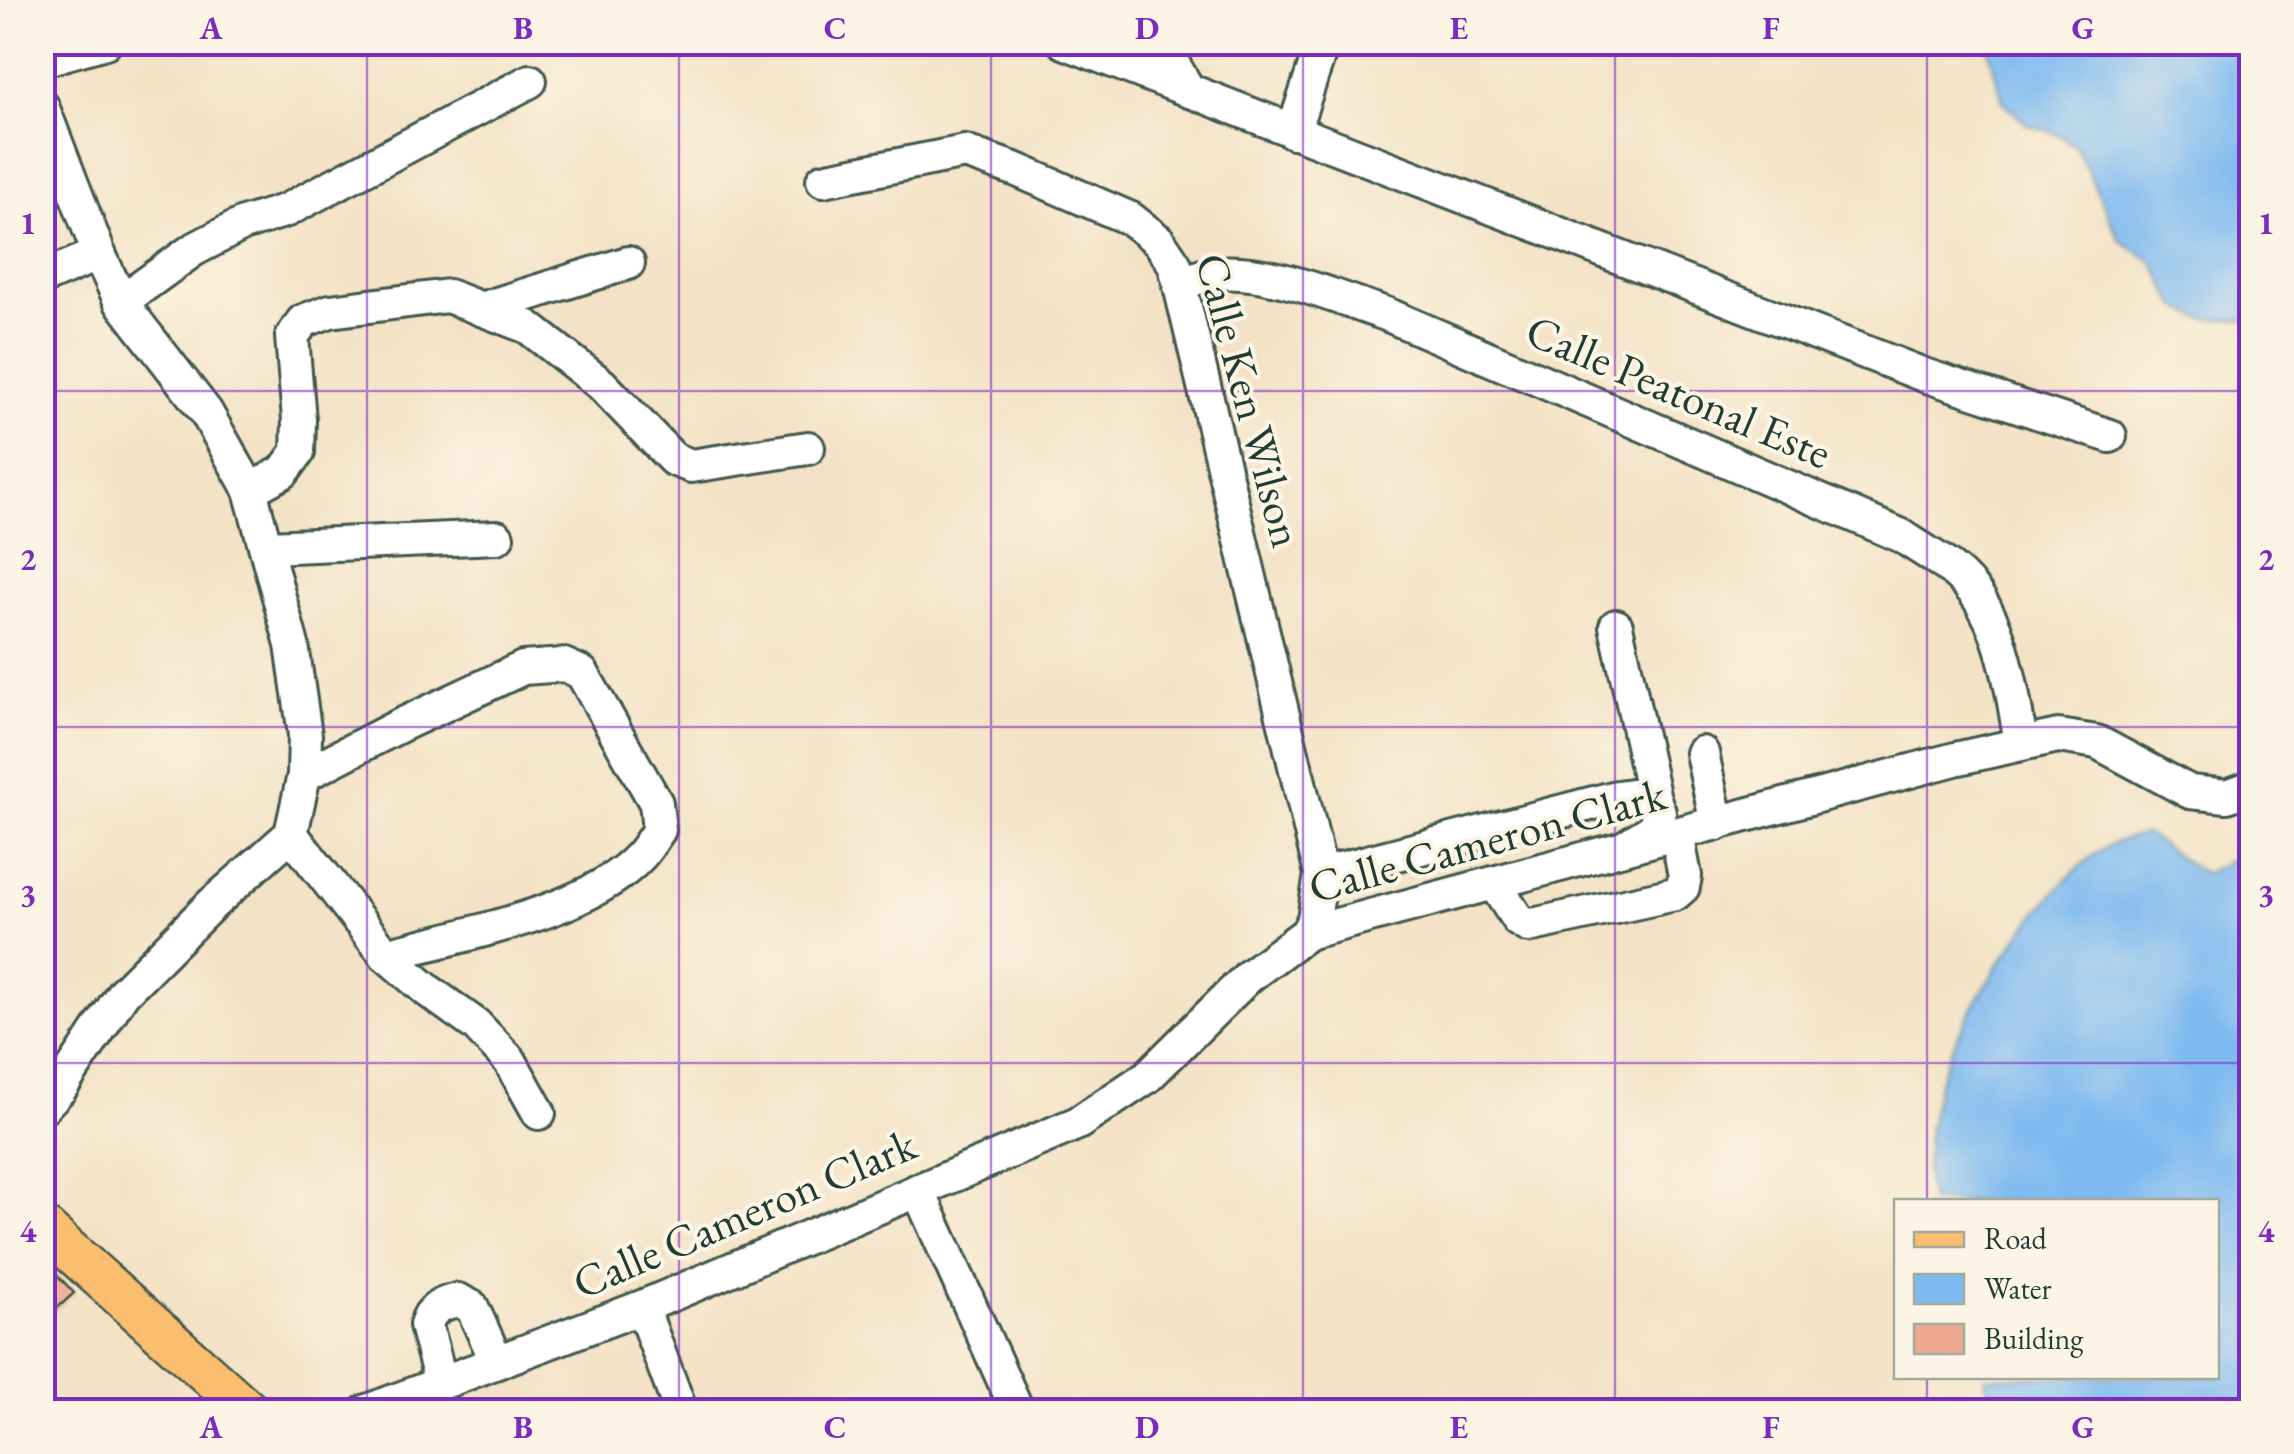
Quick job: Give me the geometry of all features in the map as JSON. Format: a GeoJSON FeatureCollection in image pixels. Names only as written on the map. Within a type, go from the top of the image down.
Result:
{"type":"FeatureCollection","features":[{"type":"Feature","properties":{"kind":"main road"},"geometry":{"type":"LineString","coordinates":[[45,1232],[250,1412]]}},
{"type":"Feature","properties":{"kind":"street"},"geometry":{"type":"LineString","coordinates":[[42,60],[104,42]]}},
{"type":"Feature","properties":{"kind":"street"},"geometry":{"type":"LineString","coordinates":[[1064,42],[1924,375],[2110,436]]}},
{"type":"Feature","properties":{"kind":"street"},"geometry":{"type":"LineString","coordinates":[[1160,42],[1189,91]]}},
{"type":"Feature","properties":{"kind":"street"},"geometry":{"type":"LineString","coordinates":[[1293,132],[1324,42]]}},
{"type":"Feature","properties":{"kind":"street"},"geometry":{"type":"LineString","coordinates":[[121,302],[193,250],[244,224],[287,210],[530,81]]}},
{"type":"Feature","properties":{"kind":"street"},"geometry":{"type":"LineString","coordinates":[[42,1108],[60,1088],[122,993],[290,834],[304,776],[305,736],[292,645],[250,490],[206,412],[121,302],[44,115]]}},
{"type":"Feature","properties":{"kind":"street","name":"Calle Ken Wilson"},"geometry":{"type":"LineString","coordinates":[[823,180],[965,152],[1131,218],[1159,241],[1174,264],[1322,874],[1314,919],[1307,933]]}},
{"type":"Feature","properties":{"kind":"street"},"geometry":{"type":"LineString","coordinates":[[42,278],[98,254]]}},
{"type":"Feature","properties":{"kind":"street"},"geometry":{"type":"LineString","coordinates":[[481,309],[628,264]]}},
{"type":"Feature","properties":{"kind":"street","name":"Calle Peatonal Este"},"geometry":{"type":"LineString","coordinates":[[1180,284],[1211,274],[1250,275],[1304,287],[1386,314],[1902,536],[1957,572],[1986,611],[2006,656],[2020,742]]}},
{"type":"Feature","properties":{"kind":"street"},"geometry":{"type":"LineString","coordinates":[[250,490],[283,472],[298,452],[292,338],[303,321],[330,311],[448,296],[528,327],[602,385],[673,459],[692,466],[808,448]]}},
{"type":"Feature","properties":{"kind":"street"},"geometry":{"type":"LineString","coordinates":[[268,547],[497,538]]}},
{"type":"Feature","properties":{"kind":"street"},"geometry":{"type":"LineString","coordinates":[[1616,626],[1659,812],[1654,829],[1620,850]]}},
{"type":"Feature","properties":{"kind":"street"},"geometry":{"type":"LineString","coordinates":[[304,776],[398,726],[523,668],[564,665],[582,673],[656,803],[659,830],[640,856],[604,884],[548,911],[386,956]]}},
{"type":"Feature","properties":{"kind":"street","name":"Calle Cameron Clark"},"geometry":{"type":"LineString","coordinates":[[364,1412],[642,1308],[1078,1124],[1147,1077],[1249,976],[1307,933],[2020,742],[2058,736],[2097,742],[2190,792],[2227,796],[2252,786]]}},
{"type":"Feature","properties":{"kind":"street"},"geometry":{"type":"LineString","coordinates":[[1702,753],[1718,824]]}},
{"type":"Feature","properties":{"kind":"street"},"geometry":{"type":"LineString","coordinates":[[1322,874],[1617,798],[1639,794],[1654,799]]}},
{"type":"Feature","properties":{"kind":"street"},"geometry":{"type":"LineString","coordinates":[[290,834],[386,956],[476,1025],[510,1062],[539,1114]]}},
{"type":"Feature","properties":{"kind":"street"},"geometry":{"type":"LineString","coordinates":[[1494,883],[1518,920],[1528,926],[1675,894],[1683,887],[1684,876],[1677,834]]}},
{"type":"Feature","properties":{"kind":"street"},"geometry":{"type":"LineString","coordinates":[[918,1190],[1018,1412]]}},
{"type":"Feature","properties":{"kind":"street"},"geometry":{"type":"LineString","coordinates":[[441,1383],[426,1325],[435,1308],[446,1302],[458,1300],[472,1307],[497,1362]]}},
{"type":"Feature","properties":{"kind":"street"},"geometry":{"type":"LineString","coordinates":[[642,1308],[681,1412]]}},
{"type":"Feature","properties":{"kind":"water"},"geometry":{"type":"Polygon","coordinates":[[[1987,43],[2251,43],[2251,321],[2199,318],[2176,305],[2153,262],[2120,240],[2077,148],[2060,135],[2027,124],[2003,101],[1987,43]]]}},
{"type":"Feature","properties":{"kind":"water"},"geometry":{"type":"Polygon","coordinates":[[[2145,834],[2206,873],[2251,849],[2251,1411],[2012,1411],[1994,1404],[1985,1379],[2219,1379],[2219,1199],[1930,1199],[1927,1144],[1931,1116],[1948,1058],[1964,1025],[2006,954],[2058,889],[2083,864],[2126,839],[2145,834]]]}},
{"type":"Feature","properties":{"kind":"building"},"geometry":{"type":"Polygon","coordinates":[[[42,1259],[74,1293],[42,1322],[42,1259]]]}},
{"type":"Feature","properties":{"kind":"waterway"},"geometry":{"type":"LineString","coordinates":[[1992,1412],[1994,1404]]}}]}
